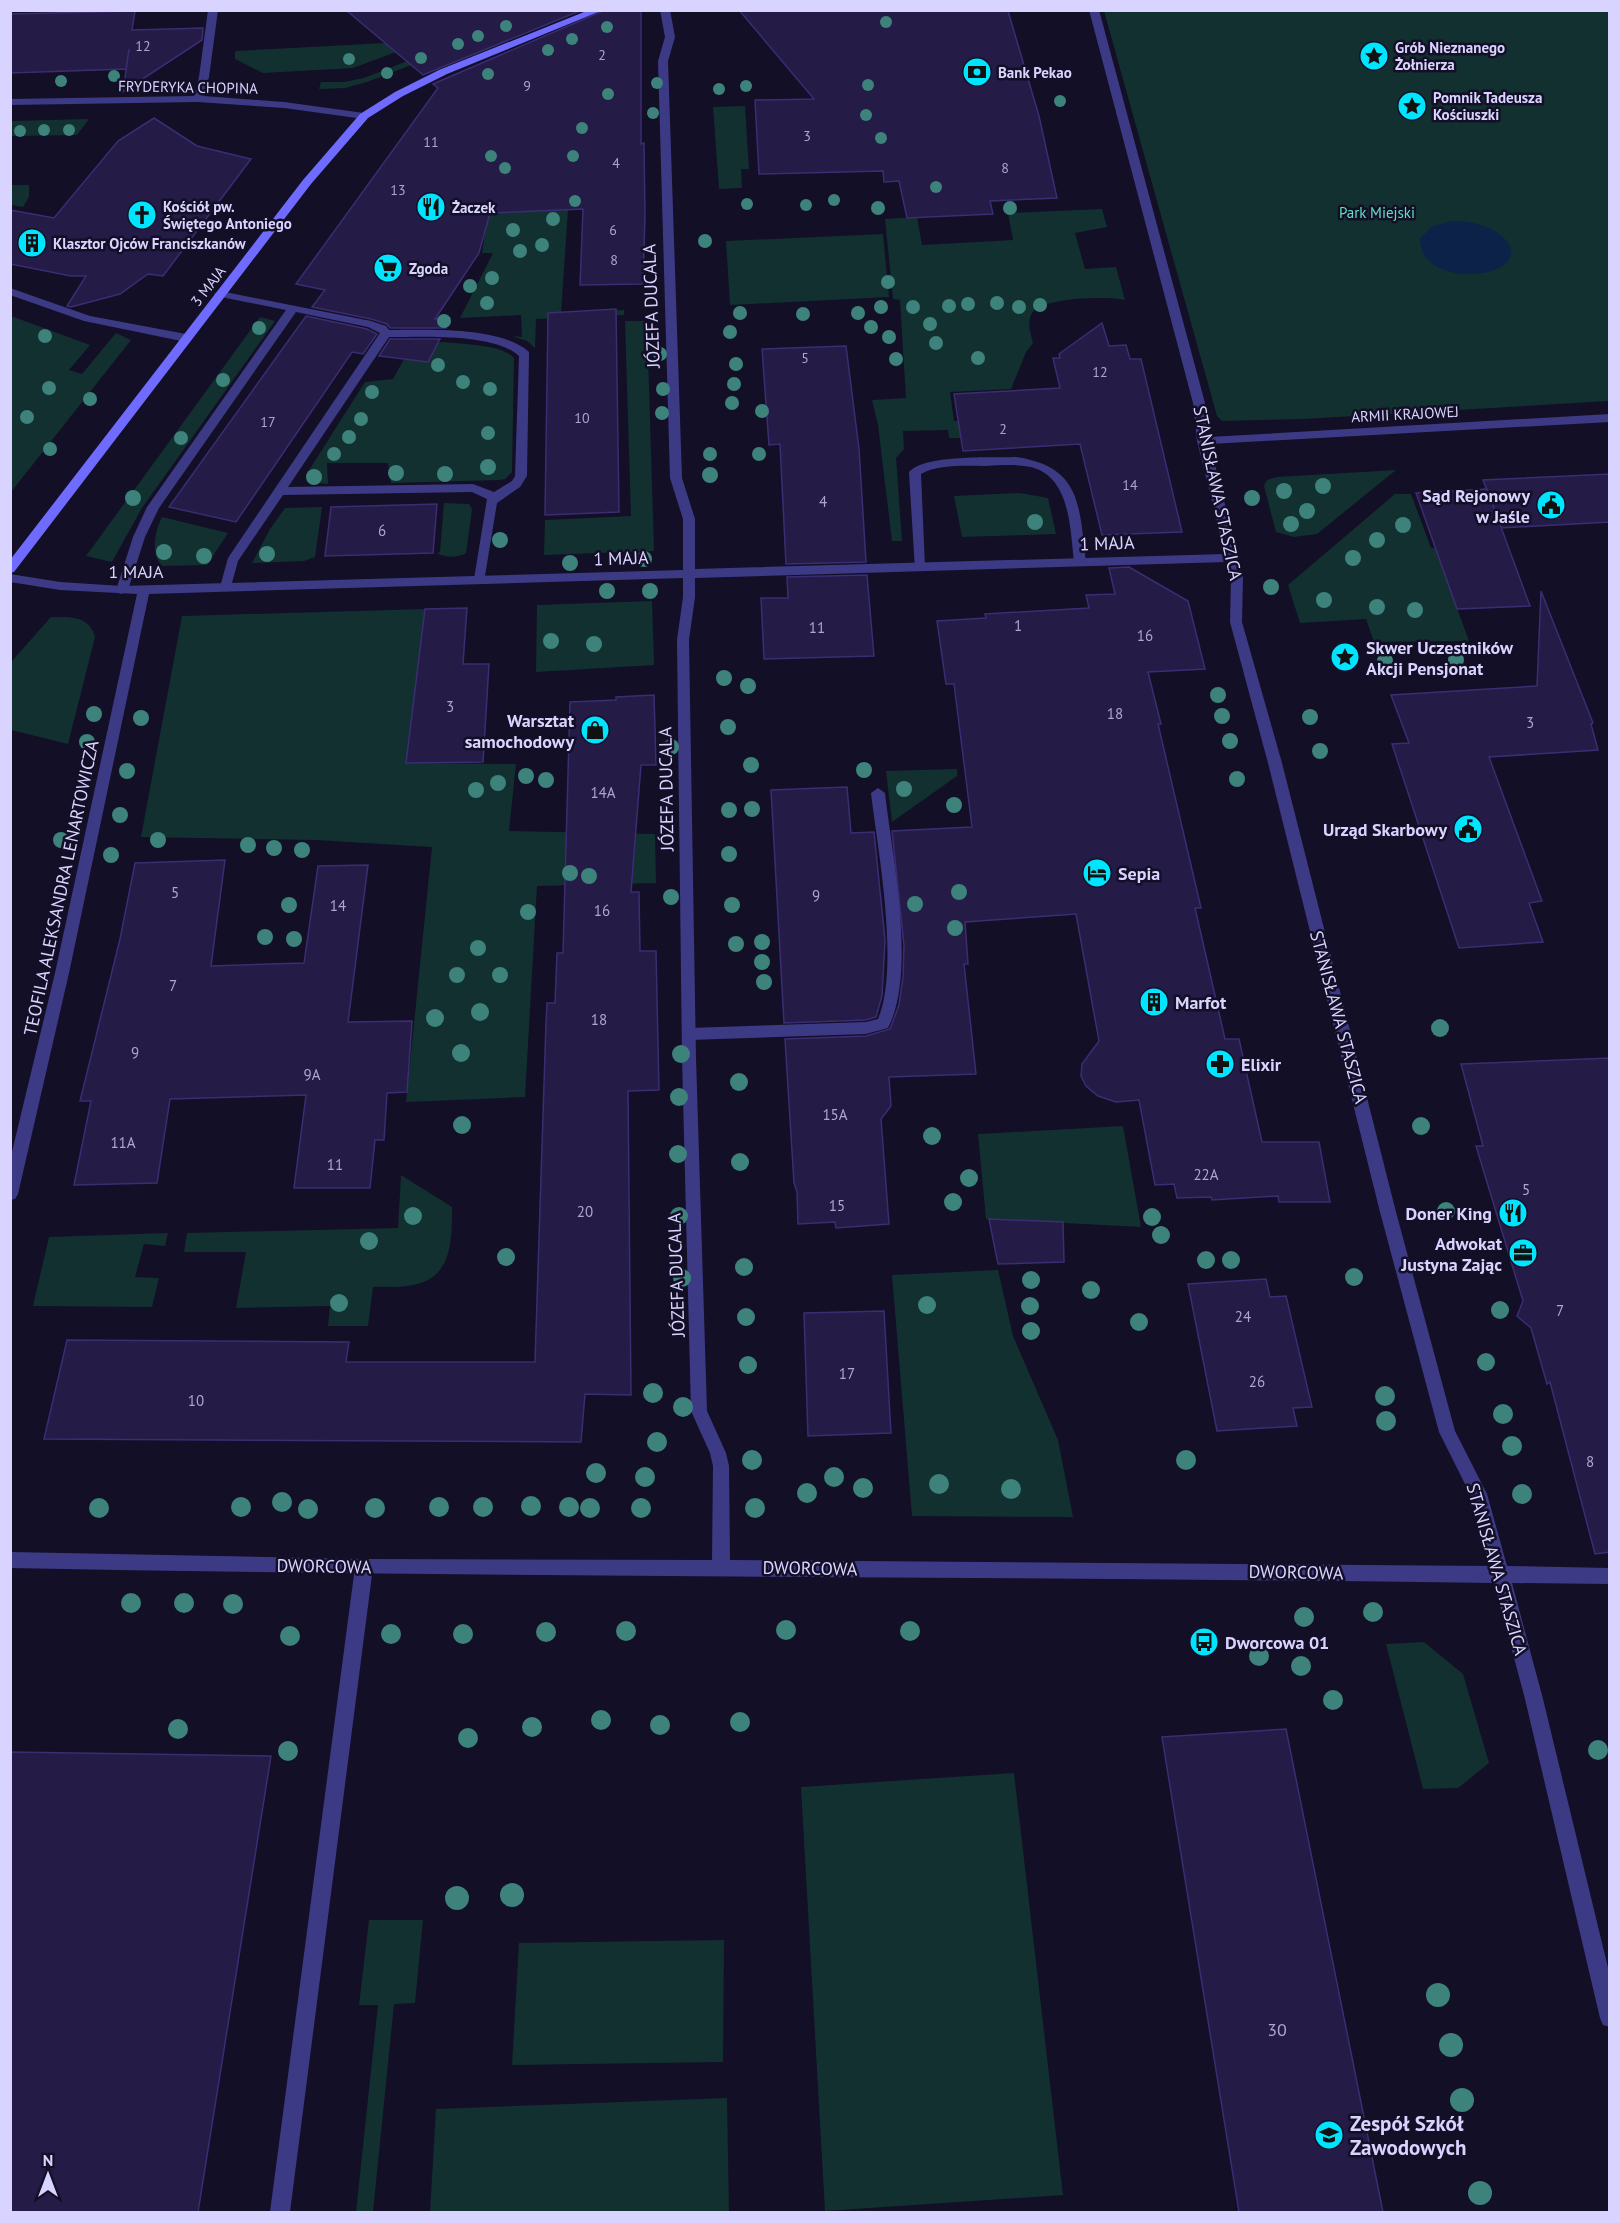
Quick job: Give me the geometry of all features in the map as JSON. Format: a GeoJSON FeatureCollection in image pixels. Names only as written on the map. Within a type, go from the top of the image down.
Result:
{"type":"FeatureCollection","features":[{"type":"Feature","properties":{"kind":"street"},"geometry":{"type":"LineString","coordinates":[[198,99],[204,77],[213,10]]}},
{"type":"Feature","properties":{"kind":"street","name":"3 MAJA"},"geometry":{"type":"LineString","coordinates":[[10,569],[307,182],[364,116],[399,94],[443,72],[599,10]]}},
{"type":"Feature","properties":{"kind":"street","name":"JÓZEFA DUCALA"},"geometry":{"type":"LineString","coordinates":[[664,10],[670,38],[663,61],[676,478],[689,519],[688,606],[683,640],[689,1034],[699,1411],[718,1453],[721,1466],[721,1568]]}},
{"type":"Feature","properties":{"kind":"street","name":"STANISŁAWA STASZICA"},"geometry":{"type":"LineString","coordinates":[[1094,10],[1201,412],[1203,441],[1233,558],[1238,593],[1236,622],[1275,763],[1388,1212],[1447,1431],[1476,1488],[1534,1699],[1610,2018]]}},
{"type":"Feature","properties":{"kind":"street","name":"FRYDERYKA CHOPINA"},"geometry":{"type":"LineString","coordinates":[[10,102],[198,99],[284,105],[364,116]]}},
{"type":"Feature","properties":{"kind":"street"},"geometry":{"type":"LineString","coordinates":[[10,291],[88,319],[186,338]]}},
{"type":"Feature","properties":{"kind":"street"},"geometry":{"type":"LineString","coordinates":[[220,294],[371,324],[382,328],[386,333],[488,339],[513,345],[524,351],[526,359],[520,481],[494,497],[489,509],[480,579]]}},
{"type":"Feature","properties":{"kind":"street"},"geometry":{"type":"LineString","coordinates":[[122,590],[139,537],[153,507],[293,308]]}},
{"type":"Feature","properties":{"kind":"street"},"geometry":{"type":"LineString","coordinates":[[226,587],[232,561],[386,333]]}},
{"type":"Feature","properties":{"kind":"street","name":"ARMII KRAJOWEJ"},"geometry":{"type":"LineString","coordinates":[[1203,441],[1610,418]]}},
{"type":"Feature","properties":{"kind":"street"},"geometry":{"type":"LineString","coordinates":[[919,567],[915,471],[933,465],[1016,461],[1028,461],[1050,470],[1066,485],[1080,562]]}},
{"type":"Feature","properties":{"kind":"street"},"geometry":{"type":"LineString","coordinates":[[278,491],[473,488],[494,497]]}},
{"type":"Feature","properties":{"kind":"street","name":"1 MAJA"},"geometry":{"type":"LineString","coordinates":[[10,578],[60,586],[144,590],[1233,558]]}},
{"type":"Feature","properties":{"kind":"street","name":"TEOFILA ALEKSANDRA LENARTOWICZA"},"geometry":{"type":"LineString","coordinates":[[10,1194],[63,965],[144,590]]}},
{"type":"Feature","properties":{"kind":"street"},"geometry":{"type":"LineString","coordinates":[[689,1034],[866,1028],[883,1024],[887,1019],[893,991],[893,951],[878,793]]}},
{"type":"Feature","properties":{"kind":"street","name":"DWORCOWA"},"geometry":{"type":"LineString","coordinates":[[10,1560],[364,1567],[1500,1573],[1610,1576]]}},
{"type":"Feature","properties":{"kind":"street"},"geometry":{"type":"LineString","coordinates":[[280,2212],[364,1567]]}},
{"type":"Feature","properties":{"kind":"green space"},"geometry":{"type":"Polygon","coordinates":[[[535,11],[550,12],[367,82],[345,88],[319,89],[321,82],[344,82],[364,78],[535,11]]]}},
{"type":"Feature","properties":{"kind":"green space","name":"Park Miejski"},"geometry":{"type":"Polygon","coordinates":[[[1104,11],[1609,11],[1609,401],[1304,419],[1222,421],[1217,416],[1104,11]]]}},
{"type":"Feature","properties":{"kind":"green space"},"geometry":{"type":"Polygon","coordinates":[[[385,43],[396,52],[353,68],[263,73],[235,59],[235,51],[385,43]]]}},
{"type":"Feature","properties":{"kind":"green space"},"geometry":{"type":"Polygon","coordinates":[[[745,106],[749,169],[741,169],[742,188],[719,189],[713,107],[745,106]]]}},
{"type":"Feature","properties":{"kind":"green space"},"geometry":{"type":"Polygon","coordinates":[[[89,119],[77,135],[11,136],[11,121],[89,119]]]}},
{"type":"Feature","properties":{"kind":"green space"},"geometry":{"type":"Polygon","coordinates":[[[10,185],[29,185],[29,197],[23,207],[11,205],[10,185]]]}},
{"type":"Feature","properties":{"kind":"green space"},"geometry":{"type":"Polygon","coordinates":[[[1102,209],[1107,227],[1075,233],[1085,269],[1116,267],[1125,300],[1074,299],[1046,304],[1036,309],[1029,322],[1033,343],[1026,352],[1011,389],[950,392],[954,421],[958,421],[961,438],[949,438],[948,430],[903,431],[904,449],[896,458],[902,541],[892,541],[878,425],[872,400],[906,398],[900,300],[893,299],[885,219],[917,217],[922,245],[1013,240],[1008,213],[1102,209]]]}},
{"type":"Feature","properties":{"kind":"green space"},"geometry":{"type":"Polygon","coordinates":[[[568,210],[561,313],[624,310],[624,315],[536,319],[535,348],[527,341],[512,336],[522,337],[521,315],[460,318],[493,253],[482,253],[488,213],[568,210]]]}},
{"type":"Feature","properties":{"kind":"green space"},"geometry":{"type":"Polygon","coordinates":[[[883,234],[889,297],[730,305],[726,241],[883,234]]]}},
{"type":"Feature","properties":{"kind":"green space"},"geometry":{"type":"Polygon","coordinates":[[[11,316],[90,345],[69,370],[82,374],[116,333],[131,340],[11,492],[11,316]]]}},
{"type":"Feature","properties":{"kind":"green space"},"geometry":{"type":"Polygon","coordinates":[[[260,317],[275,321],[142,508],[112,562],[86,556],[260,317]]]}},
{"type":"Feature","properties":{"kind":"green space"},"geometry":{"type":"Polygon","coordinates":[[[625,321],[647,321],[654,551],[544,555],[545,520],[631,516],[625,321]]]}},
{"type":"Feature","properties":{"kind":"green space"},"geometry":{"type":"Polygon","coordinates":[[[438,343],[491,347],[508,353],[514,358],[512,472],[505,479],[499,480],[391,483],[388,463],[327,463],[328,484],[307,482],[306,475],[365,382],[393,379],[404,359],[428,362],[438,343]]]}},
{"type":"Feature","properties":{"kind":"green space"},"geometry":{"type":"Polygon","coordinates":[[[1396,470],[1317,534],[1294,537],[1276,532],[1264,486],[1267,480],[1277,477],[1396,470]]]}},
{"type":"Feature","properties":{"kind":"green space"},"geometry":{"type":"Polygon","coordinates":[[[1020,493],[1048,498],[1056,534],[962,537],[954,496],[1020,493]]]}},
{"type":"Feature","properties":{"kind":"green space"},"geometry":{"type":"Polygon","coordinates":[[[1395,494],[1411,494],[1431,548],[1435,548],[1469,641],[1374,642],[1366,619],[1300,623],[1288,585],[1395,494]]]}},
{"type":"Feature","properties":{"kind":"green space"},"geometry":{"type":"Polygon","coordinates":[[[444,503],[469,504],[472,509],[466,553],[455,557],[437,553],[440,552],[444,503]]]}},
{"type":"Feature","properties":{"kind":"green space"},"geometry":{"type":"Polygon","coordinates":[[[322,507],[315,557],[304,561],[252,563],[270,529],[285,508],[322,507]]]}},
{"type":"Feature","properties":{"kind":"green space"},"geometry":{"type":"Polygon","coordinates":[[[162,517],[228,533],[207,565],[162,566],[156,555],[155,542],[162,517]]]}},
{"type":"Feature","properties":{"kind":"green space"},"geometry":{"type":"Polygon","coordinates":[[[652,601],[654,665],[536,672],[537,605],[652,601]]]}},
{"type":"Feature","properties":{"kind":"green space"},"geometry":{"type":"Polygon","coordinates":[[[425,609],[407,763],[516,764],[509,831],[655,834],[656,883],[537,886],[525,1097],[406,1102],[432,847],[316,840],[141,837],[182,616],[425,609]]]}},
{"type":"Feature","properties":{"kind":"green space"},"geometry":{"type":"Polygon","coordinates":[[[51,617],[83,621],[95,637],[68,744],[11,730],[11,662],[51,617]]]}},
{"type":"Feature","properties":{"kind":"green space"},"geometry":{"type":"Polygon","coordinates":[[[957,769],[957,776],[892,822],[886,771],[957,769]]]}},
{"type":"Feature","properties":{"kind":"green space"},"geometry":{"type":"Polygon","coordinates":[[[1123,1126],[1141,1227],[986,1219],[978,1134],[1123,1126]]]}},
{"type":"Feature","properties":{"kind":"green space"},"geometry":{"type":"Polygon","coordinates":[[[401,1175],[452,1207],[450,1247],[441,1269],[433,1277],[421,1283],[406,1286],[373,1287],[368,1326],[328,1326],[330,1306],[236,1308],[246,1252],[184,1252],[187,1233],[398,1228],[401,1175]]]}},
{"type":"Feature","properties":{"kind":"green space"},"geometry":{"type":"Polygon","coordinates":[[[168,1233],[165,1246],[144,1244],[135,1277],[159,1278],[152,1307],[33,1306],[49,1237],[168,1233]]]}},
{"type":"Feature","properties":{"kind":"green space"},"geometry":{"type":"Polygon","coordinates":[[[998,1270],[1013,1336],[1058,1440],[1073,1517],[912,1516],[892,1275],[998,1270]]]}},
{"type":"Feature","properties":{"kind":"green space"},"geometry":{"type":"Polygon","coordinates":[[[1424,1642],[1463,1674],[1489,1763],[1458,1788],[1423,1789],[1386,1644],[1424,1642]]]}},
{"type":"Feature","properties":{"kind":"green space"},"geometry":{"type":"Polygon","coordinates":[[[1014,1773],[1063,2195],[825,2211],[801,1787],[1014,1773]]]}},
{"type":"Feature","properties":{"kind":"green space"},"geometry":{"type":"Polygon","coordinates":[[[369,1920],[423,1920],[415,2003],[394,2004],[373,2212],[356,2212],[378,2005],[359,2005],[369,1920]]]}},
{"type":"Feature","properties":{"kind":"green space"},"geometry":{"type":"Polygon","coordinates":[[[724,1940],[723,2062],[512,2065],[519,1943],[724,1940]]]}},
{"type":"Feature","properties":{"kind":"green space"},"geometry":{"type":"Polygon","coordinates":[[[727,2098],[729,2212],[430,2212],[436,2109],[727,2098]]]}},
{"type":"Feature","properties":{"kind":"water"},"geometry":{"type":"Polygon","coordinates":[[[1452,221],[1480,225],[1499,234],[1511,251],[1507,262],[1494,270],[1476,274],[1457,273],[1438,268],[1425,256],[1420,239],[1431,227],[1452,221]]]}},
{"type":"Feature","properties":{"kind":"building"},"geometry":{"type":"Polygon","coordinates":[[[346,10],[582,10],[423,75],[346,10]]]}},
{"type":"Feature","properties":{"kind":"building"},"geometry":{"type":"Polygon","coordinates":[[[605,10],[641,10],[641,144],[644,143],[645,214],[643,284],[580,285],[583,209],[490,213],[479,253],[435,319],[450,318],[446,328],[390,328],[387,324],[371,319],[312,307],[325,290],[296,284],[438,88],[433,84],[605,10]]]}},
{"type":"Feature","properties":{"kind":"building"},"geometry":{"type":"Polygon","coordinates":[[[739,10],[1008,11],[1039,116],[1057,198],[990,201],[993,214],[907,218],[899,181],[884,182],[883,171],[759,174],[755,100],[814,99],[739,10]]]}},
{"type":"Feature","properties":{"kind":"building"},"geometry":{"type":"Polygon","coordinates":[[[135,11],[132,30],[203,28],[202,40],[123,92],[129,49],[126,69],[10,73],[10,14],[135,11]]]}},
{"type":"Feature","properties":{"kind":"building","name":"Kościół pw. Świętego Antoniego"},"geometry":{"type":"Polygon","coordinates":[[[154,118],[197,146],[251,159],[163,276],[148,274],[120,294],[71,307],[67,306],[86,276],[71,276],[10,264],[10,210],[54,218],[118,141],[154,118]]]}},
{"type":"Feature","properties":{"kind":"building"},"geometry":{"type":"Polygon","coordinates":[[[616,309],[619,512],[545,515],[548,313],[616,309]]]}},
{"type":"Feature","properties":{"kind":"building"},"geometry":{"type":"Polygon","coordinates":[[[306,316],[367,329],[377,334],[363,354],[352,352],[236,522],[169,507],[306,316]]]}},
{"type":"Feature","properties":{"kind":"building"},"geometry":{"type":"Polygon","coordinates":[[[1102,323],[1109,346],[1126,345],[1130,359],[1141,359],[1182,532],[1102,535],[1080,444],[963,451],[954,394],[1060,388],[1053,358],[1060,358],[1059,354],[1102,323]]]}},
{"type":"Feature","properties":{"kind":"building"},"geometry":{"type":"Polygon","coordinates":[[[390,339],[440,339],[428,362],[379,356],[390,339]]]}},
{"type":"Feature","properties":{"kind":"building"},"geometry":{"type":"Polygon","coordinates":[[[846,346],[859,449],[866,562],[786,564],[780,444],[769,445],[762,349],[846,346]]]}},
{"type":"Feature","properties":{"kind":"building","name":"Sąd Rejonowy w Jaśle"},"geometry":{"type":"Polygon","coordinates":[[[1610,474],[1610,522],[1501,528],[1483,480],[1610,474]]]}},
{"type":"Feature","properties":{"kind":"building"},"geometry":{"type":"Polygon","coordinates":[[[1487,489],[1530,606],[1457,609],[1416,493],[1487,489]]]}},
{"type":"Feature","properties":{"kind":"building"},"geometry":{"type":"Polygon","coordinates":[[[437,504],[433,553],[325,556],[331,507],[437,504]]]}},
{"type":"Feature","properties":{"kind":"building"},"geometry":{"type":"Polygon","coordinates":[[[1129,567],[1188,601],[1205,669],[1148,672],[1201,908],[1195,908],[1225,1039],[1239,1039],[1262,1142],[1319,1142],[1330,1202],[1279,1202],[1278,1196],[1212,1200],[1211,1197],[1177,1198],[1174,1184],[1155,1185],[1139,1100],[1116,1102],[1098,1096],[1086,1086],[1081,1076],[1082,1064],[1099,1041],[1076,914],[965,922],[968,964],[964,964],[976,1074],[889,1077],[891,1106],[881,1119],[889,1224],[836,1228],[835,1222],[798,1224],[785,1039],[866,1036],[890,1029],[899,1005],[904,946],[892,831],[972,827],[954,684],[946,684],[937,621],[986,618],[985,614],[1089,608],[1086,595],[1115,594],[1109,568],[1129,567]]]}},
{"type":"Feature","properties":{"kind":"building"},"geometry":{"type":"Polygon","coordinates":[[[867,575],[874,656],[764,659],[761,598],[788,598],[787,577],[867,575]]]}},
{"type":"Feature","properties":{"kind":"building","name":"Urząd Skarbowy"},"geometry":{"type":"Polygon","coordinates":[[[1541,591],[1593,723],[1591,724],[1598,750],[1489,757],[1542,901],[1529,903],[1543,942],[1459,948],[1392,744],[1409,743],[1391,695],[1537,686],[1541,591]]]}},
{"type":"Feature","properties":{"kind":"building"},"geometry":{"type":"Polygon","coordinates":[[[467,608],[463,664],[489,664],[483,762],[406,763],[425,609],[467,608]]]}},
{"type":"Feature","properties":{"kind":"building"},"geometry":{"type":"Polygon","coordinates":[[[654,695],[656,765],[641,765],[631,892],[639,892],[640,951],[656,951],[659,1090],[628,1091],[631,1395],[585,1394],[581,1442],[44,1439],[67,1340],[349,1342],[346,1362],[535,1362],[547,1003],[555,1003],[557,953],[563,953],[570,702],[616,700],[616,697],[654,695]]]}},
{"type":"Feature","properties":{"kind":"building"},"geometry":{"type":"Polygon","coordinates":[[[847,787],[851,833],[874,832],[885,940],[882,996],[876,1017],[866,1020],[784,1023],[771,790],[847,787]]]}},
{"type":"Feature","properties":{"kind":"building"},"geometry":{"type":"Polygon","coordinates":[[[225,860],[211,966],[304,963],[318,866],[368,865],[348,1022],[412,1021],[407,1092],[387,1093],[384,1140],[375,1140],[370,1188],[294,1188],[306,1095],[170,1099],[157,1183],[74,1185],[91,1101],[80,1101],[120,939],[135,863],[225,860]]]}},
{"type":"Feature","properties":{"kind":"building"},"geometry":{"type":"Polygon","coordinates":[[[1610,1058],[1610,1552],[1595,1554],[1550,1382],[1547,1384],[1531,1328],[1517,1316],[1523,1301],[1476,1146],[1483,1146],[1461,1064],[1610,1058]]]}},
{"type":"Feature","properties":{"kind":"building"},"geometry":{"type":"Polygon","coordinates":[[[989,1219],[1063,1222],[1064,1262],[998,1264],[989,1219]]]}},
{"type":"Feature","properties":{"kind":"building"},"geometry":{"type":"Polygon","coordinates":[[[1266,1279],[1270,1297],[1286,1296],[1312,1407],[1293,1408],[1297,1426],[1217,1431],[1188,1284],[1266,1279]]]}},
{"type":"Feature","properties":{"kind":"building"},"geometry":{"type":"Polygon","coordinates":[[[884,1311],[891,1433],[808,1436],[804,1313],[884,1311]]]}},
{"type":"Feature","properties":{"kind":"building"},"geometry":{"type":"Polygon","coordinates":[[[1286,1729],[1383,2212],[1239,2212],[1162,1737],[1286,1729]]]}},
{"type":"Feature","properties":{"kind":"building"},"geometry":{"type":"Polygon","coordinates":[[[10,1752],[271,1756],[198,2212],[10,2212],[10,1752]]]}},
{"type":"Feature","properties":{"kind":"place","name":"Grób Nieznanego Żołnierza"},"geometry":{"type":"Point","coordinates":[1374,56]}},
{"type":"Feature","properties":{"kind":"place","name":"Bank Pekao"},"geometry":{"type":"Point","coordinates":[977,72]}},
{"type":"Feature","properties":{"kind":"place","name":"Pomnik Tadeusza Kościuszki"},"geometry":{"type":"Point","coordinates":[1412,106]}},
{"type":"Feature","properties":{"kind":"place","name":"Żaczek"},"geometry":{"type":"Point","coordinates":[431,207]}},
{"type":"Feature","properties":{"kind":"place","name":"Kościół pw. Świętego Antoniego"},"geometry":{"type":"Point","coordinates":[142,215]}},
{"type":"Feature","properties":{"kind":"place","name":"Klasztor Ojców Franciszkanów"},"geometry":{"type":"Point","coordinates":[32,243]}},
{"type":"Feature","properties":{"kind":"place","name":"Zgoda"},"geometry":{"type":"Point","coordinates":[388,268]}},
{"type":"Feature","properties":{"kind":"place","name":"Sąd Rejonowy w Jaśle"},"geometry":{"type":"Point","coordinates":[1551,505]}},
{"type":"Feature","properties":{"kind":"place","name":"Skwer Uczestników Akcji Pensjonat"},"geometry":{"type":"Point","coordinates":[1345,657]}},
{"type":"Feature","properties":{"kind":"place","name":"Warsztat samochodowy"},"geometry":{"type":"Point","coordinates":[595,730]}},
{"type":"Feature","properties":{"kind":"place","name":"Urząd Skarbowy"},"geometry":{"type":"Point","coordinates":[1468,829]}},
{"type":"Feature","properties":{"kind":"place","name":"Sepia"},"geometry":{"type":"Point","coordinates":[1097,873]}},
{"type":"Feature","properties":{"kind":"place","name":"Marfot"},"geometry":{"type":"Point","coordinates":[1154,1002]}},
{"type":"Feature","properties":{"kind":"place","name":"Elixir"},"geometry":{"type":"Point","coordinates":[1220,1064]}},
{"type":"Feature","properties":{"kind":"place","name":"Doner King"},"geometry":{"type":"Point","coordinates":[1513,1213]}},
{"type":"Feature","properties":{"kind":"place","name":"Adwokat Justyna Zając"},"geometry":{"type":"Point","coordinates":[1523,1253]}},
{"type":"Feature","properties":{"kind":"place","name":"Dworcowa 01"},"geometry":{"type":"Point","coordinates":[1204,1642]}},
{"type":"Feature","properties":{"kind":"place","name":"Zespół Szkół Zawodowych"},"geometry":{"type":"Point","coordinates":[1329,2135]}}]}
